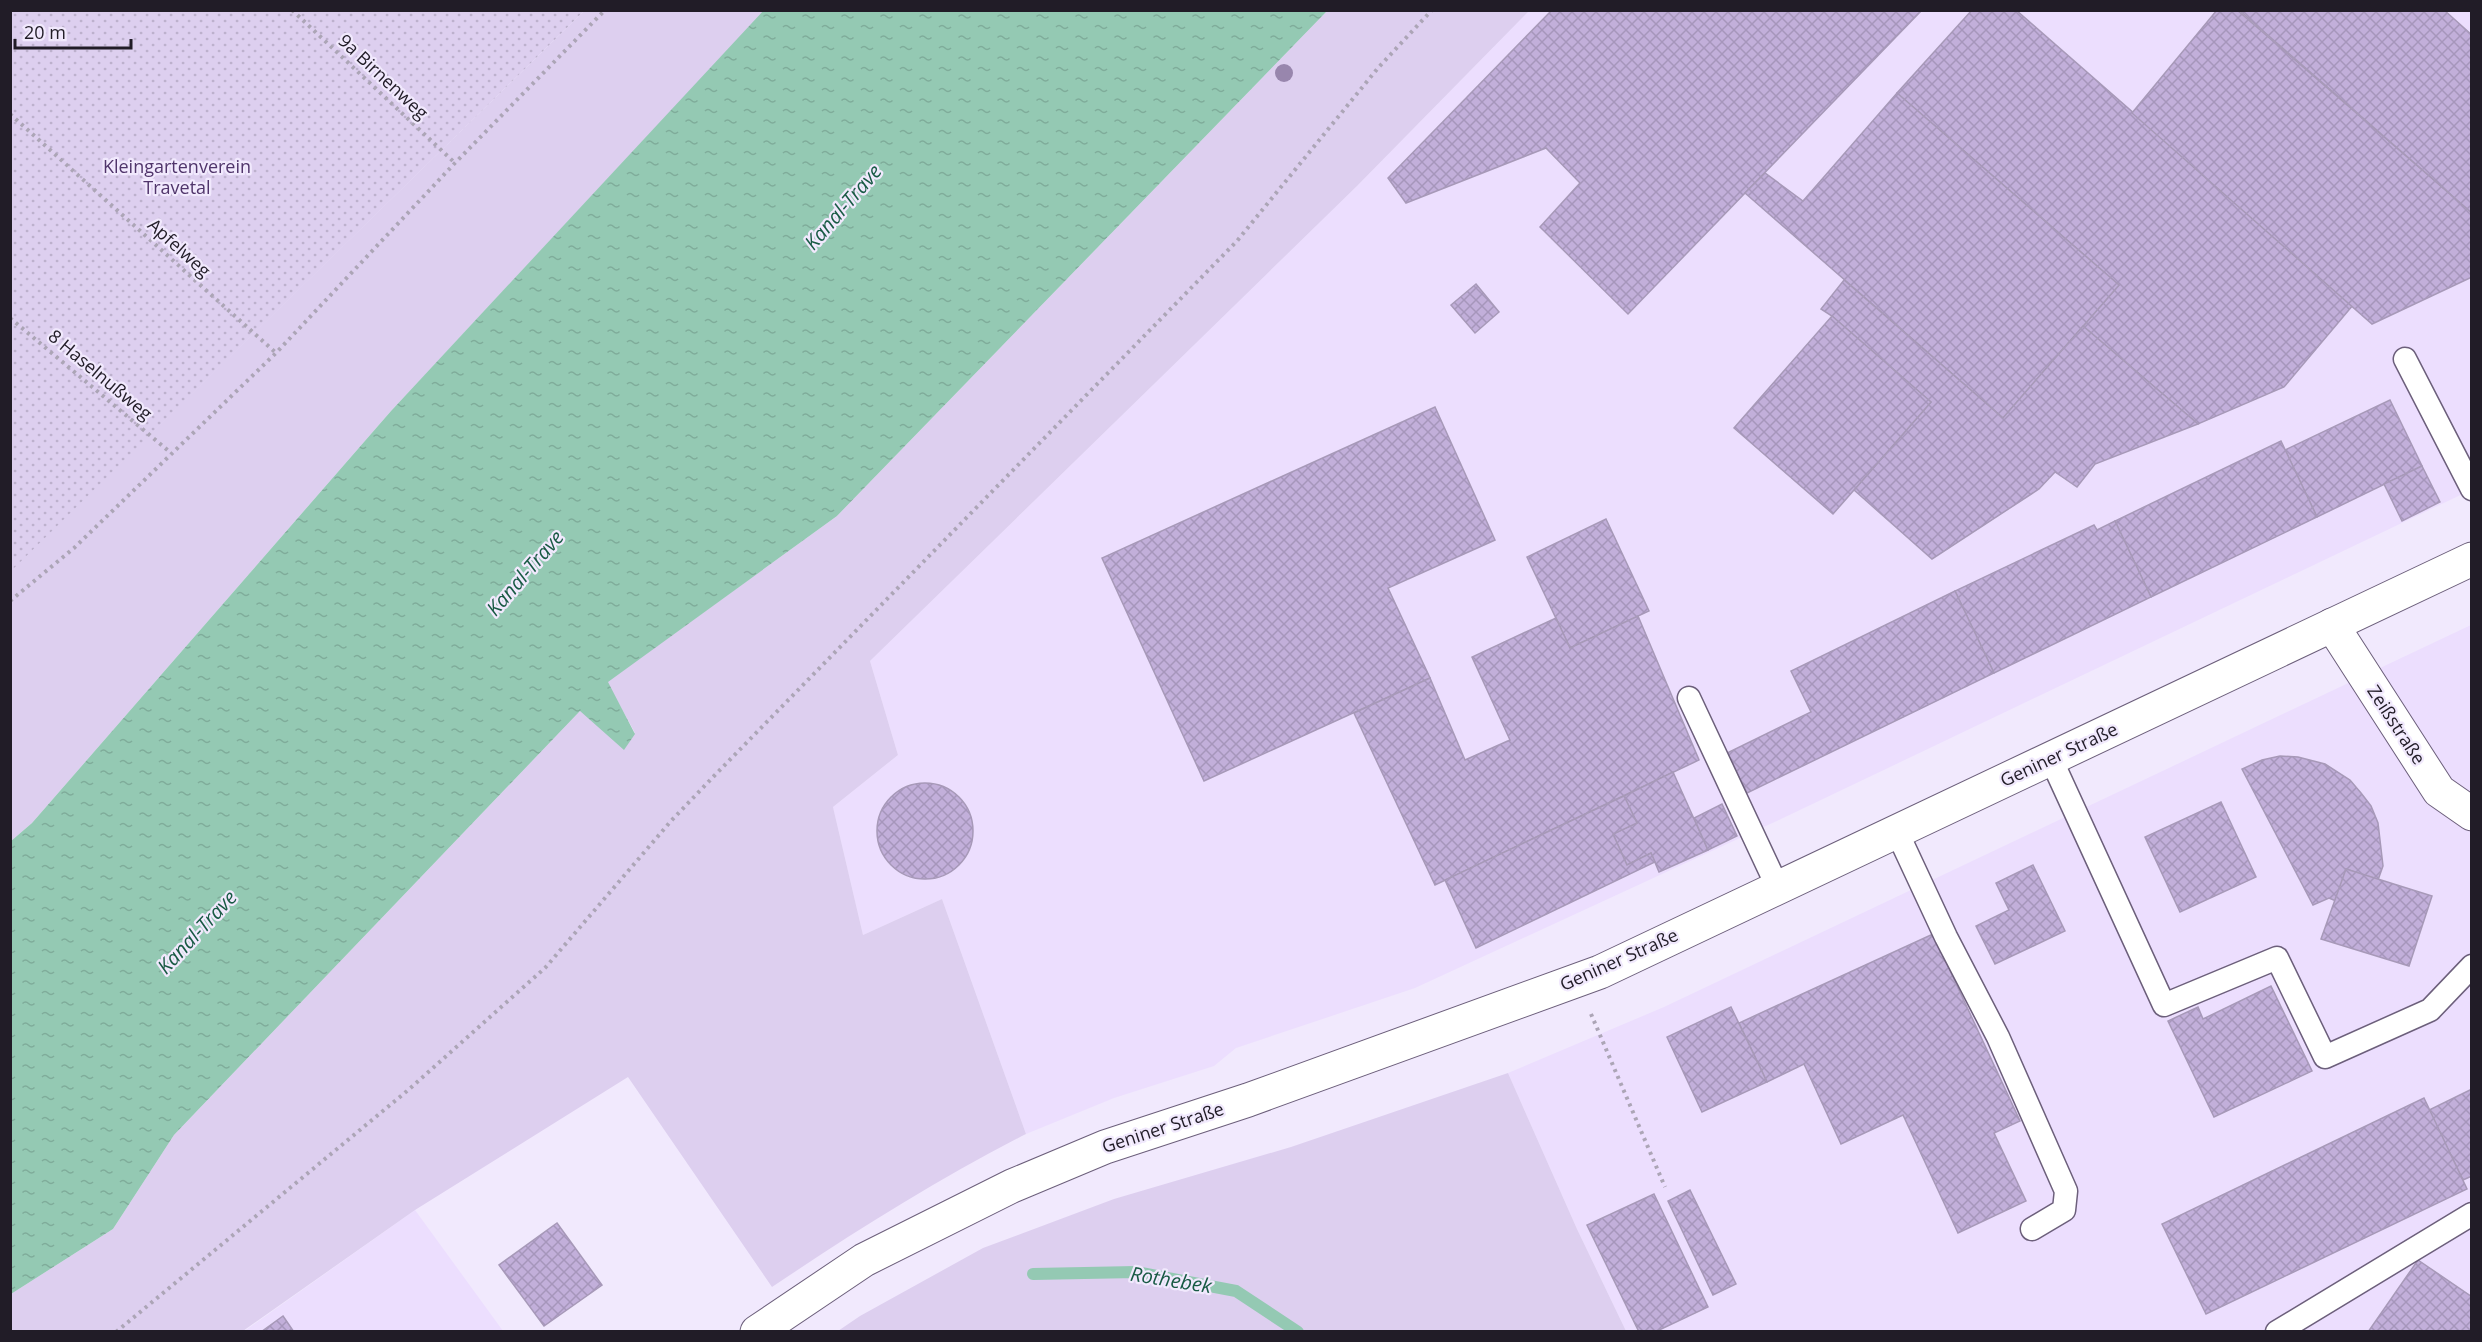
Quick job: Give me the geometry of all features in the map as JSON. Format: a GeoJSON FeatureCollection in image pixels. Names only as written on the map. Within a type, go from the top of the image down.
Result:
{"type":"FeatureCollection","features":[{"type":"Feature","properties":{"kind":"main road","name":"Geniner Straße"},"geometry":{"type":"LineString","coordinates":[[757,1332],[864,1260],[1012,1186],[1105,1147],[1248,1100],[1578,980],[1897,832],[2472,559]]}},
{"type":"Feature","properties":{"kind":"main road","name":"Zeißstraße"},"geometry":{"type":"LineString","coordinates":[[2332,625],[2439,791],[2472,814]]}},
{"type":"Feature","properties":{"kind":"lane"},"geometry":{"type":"LineString","coordinates":[[2405,359],[2472,489]]}},
{"type":"Feature","properties":{"kind":"lane"},"geometry":{"type":"LineString","coordinates":[[1689,698],[1778,888]]}},
{"type":"Feature","properties":{"kind":"lane"},"geometry":{"type":"LineString","coordinates":[[2050,759],[2164,1005],[2277,958],[2325,1057],[2430,1010],[2472,966]]}},
{"type":"Feature","properties":{"kind":"lane"},"geometry":{"type":"LineString","coordinates":[[1897,832],[1919,881],[1998,1037],[2066,1191],[2064,1210],[2032,1229]]}},
{"type":"Feature","properties":{"kind":"lane"},"geometry":{"type":"LineString","coordinates":[[2277,1332],[2472,1214]]}},
{"type":"Feature","properties":{"kind":"path","name":"9a Birnenweg"},"geometry":{"type":"LineString","coordinates":[[292,10],[455,163]]}},
{"type":"Feature","properties":{"kind":"path"},"geometry":{"type":"LineString","coordinates":[[10,601],[75,548],[276,353],[455,163],[605,10]]}},
{"type":"Feature","properties":{"kind":"path"},"geometry":{"type":"LineString","coordinates":[[116,1332],[407,1091],[545,968],[671,821],[1237,241],[1378,68],[1432,10]]}},
{"type":"Feature","properties":{"kind":"path","name":"Apfelweg"},"geometry":{"type":"LineString","coordinates":[[10,114],[276,353]]}},
{"type":"Feature","properties":{"kind":"path","name":"8 Haselnußweg"},"geometry":{"type":"LineString","coordinates":[[10,318],[171,453]]}},
{"type":"Feature","properties":{"kind":"path"},"geometry":{"type":"LineString","coordinates":[[1578,980],[1665,1187]]}},
{"type":"Feature","properties":{"kind":"shaded area"},"geometry":{"type":"Polygon","coordinates":[[[1529,11],[2471,11],[2471,490],[1781,819],[1415,988],[1236,1048],[1214,1066],[1114,1098],[1026,1134],[942,899],[863,935],[833,807],[898,755],[870,661],[1357,186],[1529,11]]]}},
{"type":"Feature","properties":{"kind":"shaded area"},"geometry":{"type":"Polygon","coordinates":[[[2471,625],[2471,1331],[1626,1331],[1577,1229],[1508,1073],[1664,1007],[2471,625]]]}},
{"type":"Feature","properties":{"kind":"shaded area"},"geometry":{"type":"Polygon","coordinates":[[[415,1210],[503,1331],[243,1332],[415,1210]]]}},
{"type":"Feature","properties":{"kind":"green space","name":"Kleingartenverein Travetal"},"geometry":{"type":"Polygon","coordinates":[[[11,10],[584,10],[584,11],[11,571],[11,10]]]}},
{"type":"Feature","properties":{"kind":"green space"},"geometry":{"type":"Polygon","coordinates":[[[584,11],[764,11],[391,411],[32,823],[11,841],[10,571],[584,11]]]}},
{"type":"Feature","properties":{"kind":"green space"},"geometry":{"type":"Polygon","coordinates":[[[1327,11],[1529,11],[1357,186],[870,661],[898,755],[833,807],[863,935],[942,899],[1026,1134],[897,1207],[772,1287],[628,1077],[415,1210],[243,1331],[11,1332],[11,1294],[113,1229],[174,1135],[580,711],[635,733],[607,682],[837,516],[1327,11]]]}},
{"type":"Feature","properties":{"kind":"green space"},"geometry":{"type":"Polygon","coordinates":[[[1508,1073],[1577,1229],[1626,1331],[838,1331],[860,1316],[983,1248],[1114,1199],[1291,1147],[1508,1073]]]}},
{"type":"Feature","properties":{"kind":"water","name":"Kanal-Trave"},"geometry":{"type":"Polygon","coordinates":[[[764,10],[1327,11],[837,516],[608,682],[635,734],[624,750],[580,711],[174,1135],[113,1229],[11,1294],[11,841],[32,823],[391,411],[764,10]]]}},
{"type":"Feature","properties":{"kind":"building"},"geometry":{"type":"Polygon","coordinates":[[[1552,10],[1922,10],[1628,314],[1540,227],[1580,183],[1546,148],[1406,203],[1388,178],[1552,10]]]}},
{"type":"Feature","properties":{"kind":"building"},"geometry":{"type":"Polygon","coordinates":[[[1972,10],[2016,10],[2353,305],[2284,387],[2198,424],[2083,326],[2119,285],[1897,93],[1972,10]]]}},
{"type":"Feature","properties":{"kind":"building"},"geometry":{"type":"Polygon","coordinates":[[[2217,10],[2237,10],[2472,213],[2472,277],[2372,324],[2132,113],[2217,10]]]}},
{"type":"Feature","properties":{"kind":"building"},"geometry":{"type":"Polygon","coordinates":[[[2239,10],[2444,10],[2472,35],[2472,213],[2239,10]]]}},
{"type":"Feature","properties":{"kind":"building"},"geometry":{"type":"Polygon","coordinates":[[[1897,93],[2119,285],[2003,418],[1745,193],[1765,173],[1803,201],[1897,93]]]}},
{"type":"Feature","properties":{"kind":"building"},"geometry":{"type":"Polygon","coordinates":[[[1844,280],[2003,418],[2083,326],[2198,424],[2095,464],[2077,487],[2055,472],[2039,489],[1932,559],[1854,490],[1931,402],[1821,309],[1844,280]]]}},
{"type":"Feature","properties":{"kind":"building"},"geometry":{"type":"Polygon","coordinates":[[[1476,284],[1499,312],[1475,333],[1451,305],[1476,284]]]}},
{"type":"Feature","properties":{"kind":"building"},"geometry":{"type":"Polygon","coordinates":[[[1832,316],[1931,402],[1833,514],[1734,428],[1832,316]]]}},
{"type":"Feature","properties":{"kind":"building"},"geometry":{"type":"Polygon","coordinates":[[[2390,400],[2422,466],[2317,517],[2285,450],[2390,400]]]}},
{"type":"Feature","properties":{"kind":"building"},"geometry":{"type":"Polygon","coordinates":[[[1435,407],[1495,540],[1388,588],[1430,678],[1204,781],[1102,558],[1435,407]]]}},
{"type":"Feature","properties":{"kind":"building"},"geometry":{"type":"Polygon","coordinates":[[[2281,441],[2317,517],[2151,597],[2115,521],[2281,441]]]}},
{"type":"Feature","properties":{"kind":"building"},"geometry":{"type":"Polygon","coordinates":[[[2422,466],[2440,502],[2402,521],[2384,484],[2422,466]]]}},
{"type":"Feature","properties":{"kind":"building"},"geometry":{"type":"Polygon","coordinates":[[[1606,519],[1649,611],[1570,648],[1527,557],[1606,519]]]}},
{"type":"Feature","properties":{"kind":"building"},"geometry":{"type":"Polygon","coordinates":[[[2115,521],[2151,597],[1994,673],[1955,591],[2094,525],[2097,530],[2115,521]]]}},
{"type":"Feature","properties":{"kind":"building"},"geometry":{"type":"Polygon","coordinates":[[[1955,591],[1994,673],[1747,793],[1727,753],[1811,712],[1791,671],[1955,591]]]}},
{"type":"Feature","properties":{"kind":"building"},"geometry":{"type":"Polygon","coordinates":[[[1638,616],[1699,760],[1435,885],[1354,713],[1430,678],[1465,760],[1510,740],[1472,657],[1556,618],[1570,648],[1638,616]]]}},
{"type":"Feature","properties":{"kind":"building"},"geometry":{"type":"Polygon","coordinates":[[[2280,756],[2298,757],[2325,764],[2350,780],[2361,793],[2371,806],[2378,823],[2383,866],[2378,880],[2346,869],[2336,901],[2329,898],[2313,905],[2242,769],[2262,760],[2280,756]]]}},
{"type":"Feature","properties":{"kind":"building"},"geometry":{"type":"Polygon","coordinates":[[[1673,772],[1708,850],[1659,872],[1651,853],[1627,865],[1613,834],[1637,823],[1624,796],[1673,772]]]}},
{"type":"Feature","properties":{"kind":"building"},"geometry":{"type":"Polygon","coordinates":[[[925,783],[944,786],[959,797],[970,812],[973,831],[970,850],[959,865],[944,876],[925,879],[906,876],[891,865],[880,850],[877,831],[880,812],[891,797],[906,786],[925,783]]]}},
{"type":"Feature","properties":{"kind":"building"},"geometry":{"type":"Polygon","coordinates":[[[1624,796],[1637,823],[1613,834],[1627,865],[1651,853],[1655,862],[1476,948],[1445,880],[1624,796]]]}},
{"type":"Feature","properties":{"kind":"building"},"geometry":{"type":"Polygon","coordinates":[[[2221,802],[2256,877],[2180,912],[2145,837],[2221,802]]]}},
{"type":"Feature","properties":{"kind":"building"},"geometry":{"type":"Polygon","coordinates":[[[1722,804],[1737,836],[1708,850],[1694,818],[1722,804]]]}},
{"type":"Feature","properties":{"kind":"building"},"geometry":{"type":"Polygon","coordinates":[[[2033,865],[2065,931],[1995,964],[1976,926],[2009,910],[1996,883],[2033,865]]]}},
{"type":"Feature","properties":{"kind":"building"},"geometry":{"type":"Polygon","coordinates":[[[2346,869],[2432,896],[2409,966],[2321,939],[2346,869]]]}},
{"type":"Feature","properties":{"kind":"building"},"geometry":{"type":"Polygon","coordinates":[[[1933,934],[2020,1121],[1994,1133],[2026,1201],[1958,1233],[1903,1115],[1841,1144],[1804,1064],[1767,1082],[1739,1023],[1933,934]]]}},
{"type":"Feature","properties":{"kind":"building"},"geometry":{"type":"Polygon","coordinates":[[[2271,986],[2312,1071],[2214,1117],[2168,1021],[2198,1007],[2203,1019],[2271,986]]]}},
{"type":"Feature","properties":{"kind":"building"},"geometry":{"type":"Polygon","coordinates":[[[1731,1007],[1767,1082],[1702,1112],[1667,1037],[1731,1007]]]}},
{"type":"Feature","properties":{"kind":"building"},"geometry":{"type":"Polygon","coordinates":[[[2472,1089],[2472,1176],[2463,1180],[2429,1110],[2472,1089]]]}},
{"type":"Feature","properties":{"kind":"building"},"geometry":{"type":"Polygon","coordinates":[[[2424,1098],[2467,1189],[2206,1314],[2162,1224],[2424,1098]]]}},
{"type":"Feature","properties":{"kind":"building"},"geometry":{"type":"Polygon","coordinates":[[[1690,1190],[1736,1284],[1713,1295],[1668,1201],[1690,1190]]]}},
{"type":"Feature","properties":{"kind":"building"},"geometry":{"type":"Polygon","coordinates":[[[1654,1194],[1708,1307],[1655,1332],[1639,1332],[1587,1225],[1654,1194]]]}},
{"type":"Feature","properties":{"kind":"building"},"geometry":{"type":"Polygon","coordinates":[[[557,1223],[602,1285],[544,1326],[499,1265],[557,1223]]]}},
{"type":"Feature","properties":{"kind":"building"},"geometry":{"type":"Polygon","coordinates":[[[2418,1260],[2472,1297],[2472,1332],[2368,1332],[2418,1260]]]}},
{"type":"Feature","properties":{"kind":"building"},"geometry":{"type":"Polygon","coordinates":[[[283,1316],[294,1332],[261,1332],[283,1316]]]}},
{"type":"Feature","properties":{"kind":"waterway","name":"Rothebek"},"geometry":{"type":"LineString","coordinates":[[1033,1274],[1136,1272],[1236,1291],[1298,1332]]}}]}
